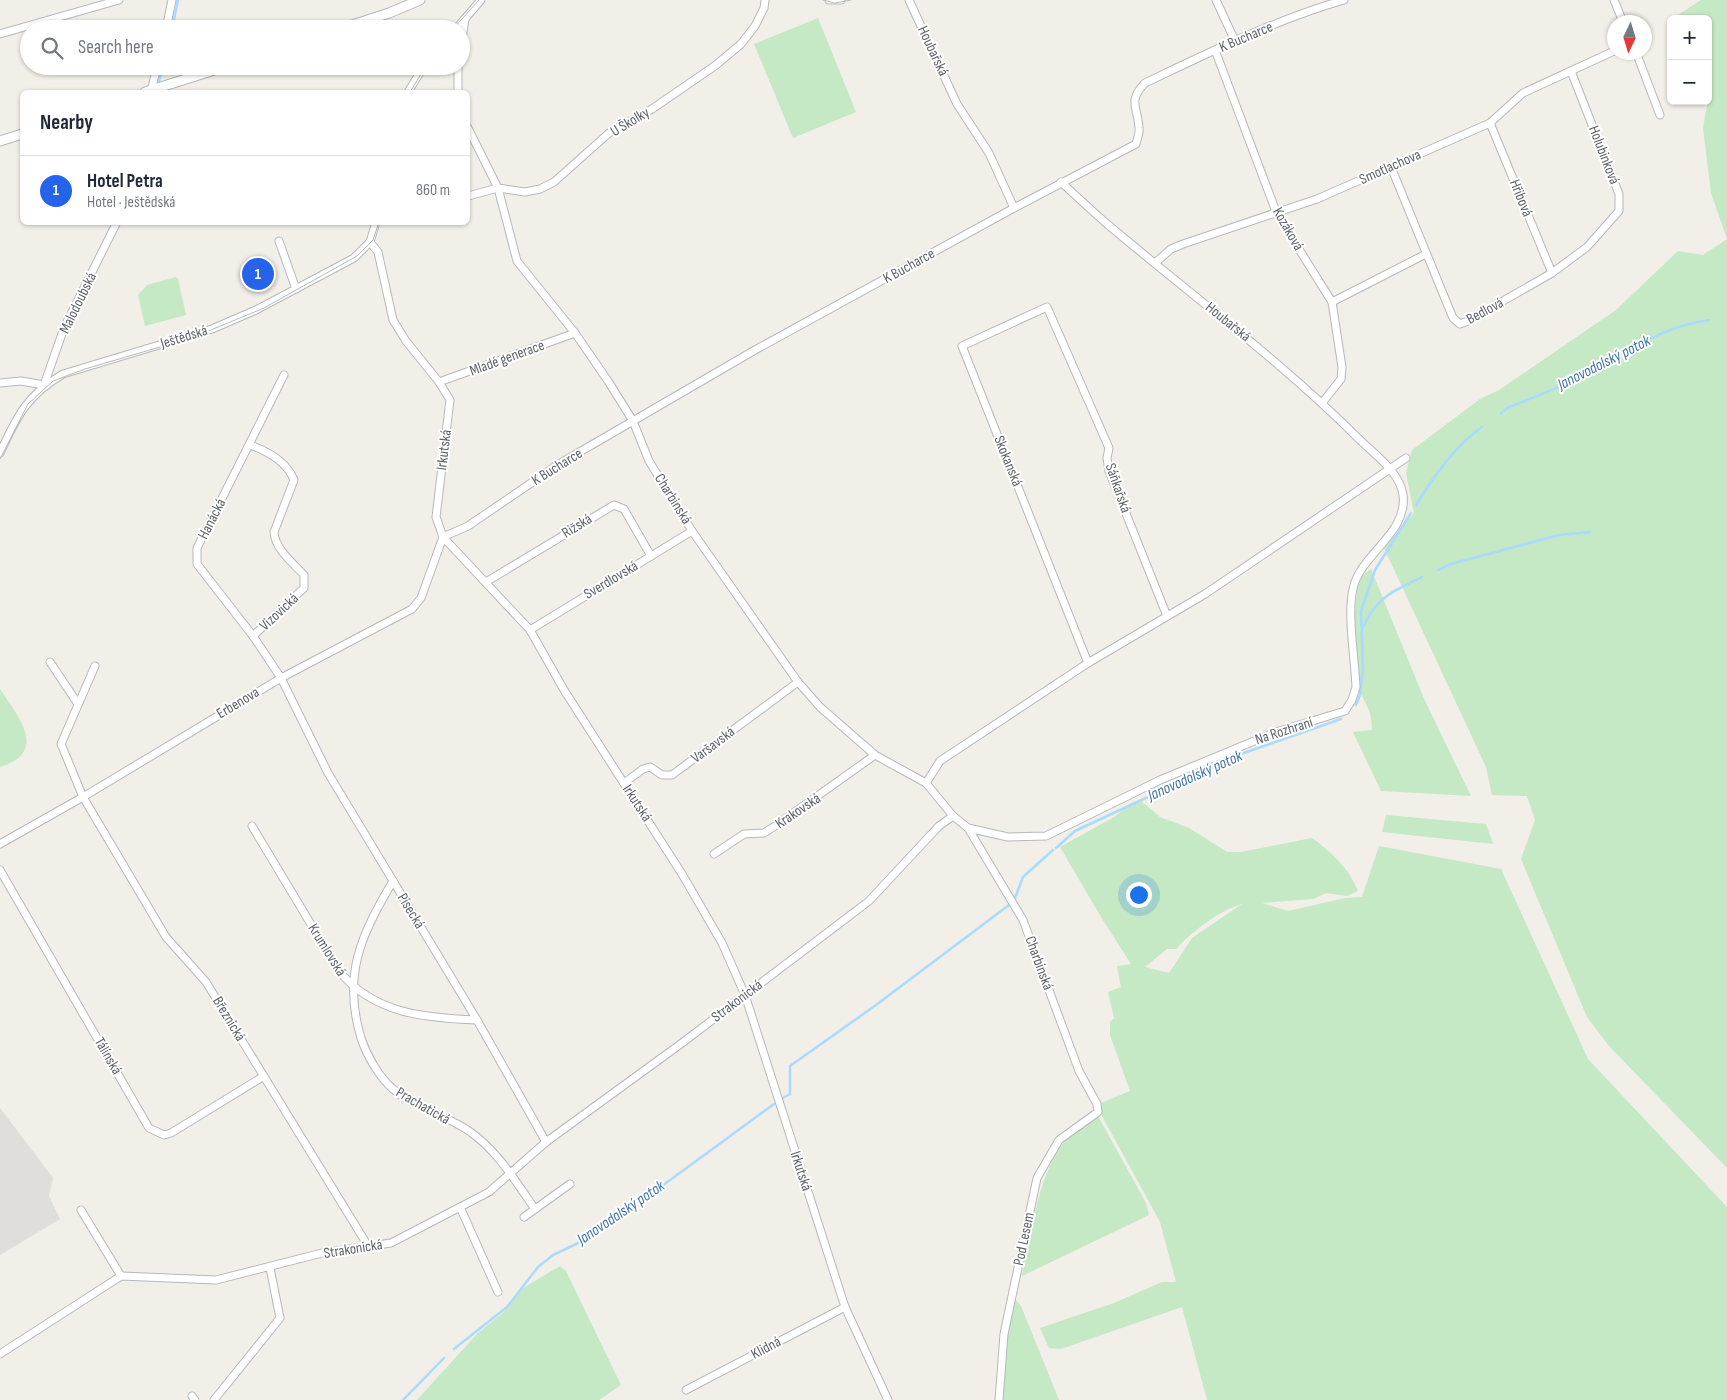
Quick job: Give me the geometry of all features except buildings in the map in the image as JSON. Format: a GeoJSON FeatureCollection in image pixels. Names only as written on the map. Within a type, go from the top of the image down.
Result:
{"type":"FeatureCollection","features":[{"type":"Feature","properties":{"kind":"street"},"geometry":{"type":"LineString","coordinates":[[49,20],[119,0]]}},
{"type":"Feature","properties":{"kind":"street"},"geometry":{"type":"LineString","coordinates":[[168,20],[172,0]]}},
{"type":"Feature","properties":{"kind":"street"},"geometry":{"type":"LineString","coordinates":[[368,20],[420,0]]}},
{"type":"Feature","properties":{"kind":"street"},"geometry":{"type":"LineString","coordinates":[[465,19],[482,0]]}},
{"type":"Feature","properties":{"kind":"street","name":"U Školky"},"geometry":{"type":"LineString","coordinates":[[470,195],[498,188],[525,192],[540,189],[554,182],[609,133],[652,109],[716,65],[741,44],[755,26],[764,8],[765,0]]}},
{"type":"Feature","properties":{"kind":"street"},"geometry":{"type":"LineString","coordinates":[[829,0],[840,0]]}},
{"type":"Feature","properties":{"kind":"street","name":"Houbařská"},"geometry":{"type":"LineString","coordinates":[[910,0],[957,104],[989,153],[1014,208]]}},
{"type":"Feature","properties":{"kind":"street"},"geometry":{"type":"LineString","coordinates":[[1216,0],[1235,41]]}},
{"type":"Feature","properties":{"kind":"street","name":"K Bucharce"},"geometry":{"type":"LineString","coordinates":[[443,537],[468,526],[559,464],[755,350],[1061,182],[1136,144],[1140,129],[1134,105],[1136,92],[1144,83],[1235,41],[1311,10],[1344,0]]}},
{"type":"Feature","properties":{"kind":"street"},"geometry":{"type":"LineString","coordinates":[[1614,0],[1621,15]]}},
{"type":"Feature","properties":{"kind":"street"},"geometry":{"type":"LineString","coordinates":[[0,34],[20,28]]}},
{"type":"Feature","properties":{"kind":"street","name":"Kozáková"},"geometry":{"type":"LineString","coordinates":[[1215,50],[1277,214],[1332,302],[1342,367],[1341,379],[1322,402]]}},
{"type":"Feature","properties":{"kind":"street","name":"Smotlachova"},"geometry":{"type":"LineString","coordinates":[[1155,263],[1171,249],[1277,214],[1490,123],[1523,93],[1607,54]]}},
{"type":"Feature","properties":{"kind":"street"},"geometry":{"type":"LineString","coordinates":[[1639,60],[1660,115]]}},
{"type":"Feature","properties":{"kind":"street","name":"Holubinková"},"geometry":{"type":"LineString","coordinates":[[1552,273],[1587,247],[1618,211],[1619,194],[1570,71]]}},
{"type":"Feature","properties":{"kind":"street"},"geometry":{"type":"LineString","coordinates":[[150,90],[154,75]]}},
{"type":"Feature","properties":{"kind":"street"},"geometry":{"type":"LineString","coordinates":[[155,90],[201,75]]}},
{"type":"Feature","properties":{"kind":"street"},"geometry":{"type":"LineString","coordinates":[[409,90],[418,75]]}},
{"type":"Feature","properties":{"kind":"street"},"geometry":{"type":"LineString","coordinates":[[458,75],[458,90]]}},
{"type":"Feature","properties":{"kind":"street","name":"Hřibová"},"geometry":{"type":"LineString","coordinates":[[1490,123],[1552,273]]}},
{"type":"Feature","properties":{"kind":"street","name":"Charbinská"},"geometry":{"type":"LineString","coordinates":[[470,132],[498,188],[517,261],[575,332],[633,421],[649,461],[692,531],[798,682],[820,706],[875,755],[926,783],[953,816]]}},
{"type":"Feature","properties":{"kind":"street"},"geometry":{"type":"LineString","coordinates":[[0,141],[20,135]]}},
{"type":"Feature","properties":{"kind":"street","name":"Bedlová"},"geometry":{"type":"LineString","coordinates":[[1391,166],[1453,318],[1460,324],[1552,273]]}},
{"type":"Feature","properties":{"kind":"street","name":"Houbařská"},"geometry":{"type":"LineString","coordinates":[[1061,182],[1155,263],[1262,349],[1322,402],[1388,468]]}},
{"type":"Feature","properties":{"kind":"street","name":"Malodoubská"},"geometry":{"type":"LineString","coordinates":[[44,385],[64,328],[116,225]]}},
{"type":"Feature","properties":{"kind":"street","name":"Ještědská"},"geometry":{"type":"LineString","coordinates":[[0,453],[21,411],[44,385],[64,374],[212,329],[256,310],[354,258],[370,242],[375,225]]}},
{"type":"Feature","properties":{"kind":"street"},"geometry":{"type":"LineString","coordinates":[[279,241],[296,288]]}},
{"type":"Feature","properties":{"kind":"street","name":"Irkutská"},"geometry":{"type":"LineString","coordinates":[[370,242],[378,252],[394,320],[406,341],[439,382],[450,400],[436,517],[443,537],[530,630],[564,690],[682,874],[722,943],[745,995],[845,1307],[888,1400]]}},
{"type":"Feature","properties":{"kind":"street"},"geometry":{"type":"LineString","coordinates":[[1332,302],[1426,254]]}},
{"type":"Feature","properties":{"kind":"street","name":"Sáňkařská"},"geometry":{"type":"LineString","coordinates":[[1047,307],[1109,448],[1107,458],[1109,471],[1167,616]]}},
{"type":"Feature","properties":{"kind":"street","name":"Skokanská"},"geometry":{"type":"LineString","coordinates":[[1047,307],[962,346],[1088,663]]}},
{"type":"Feature","properties":{"kind":"street","name":"Mladé generace"},"geometry":{"type":"LineString","coordinates":[[439,382],[575,332]]}},
{"type":"Feature","properties":{"kind":"street","name":"Hanácká"},"geometry":{"type":"LineString","coordinates":[[281,678],[253,636],[205,576],[197,564],[196,556],[197,548],[284,375]]}},
{"type":"Feature","properties":{"kind":"street"},"geometry":{"type":"LineString","coordinates":[[0,383],[21,381],[44,385]]}},
{"type":"Feature","properties":{"kind":"street","name":"Vizovická"},"geometry":{"type":"LineString","coordinates":[[250,445],[268,451],[292,474],[294,480],[274,532],[274,538],[278,546],[304,575],[305,580],[304,588],[253,636]]}},
{"type":"Feature","properties":{"kind":"street"},"geometry":{"type":"LineString","coordinates":[[926,783],[940,761],[1088,663],[1206,594],[1388,468],[1406,458]]}},
{"type":"Feature","properties":{"kind":"street","name":"Na Rozhraní"},"geometry":{"type":"LineString","coordinates":[[953,816],[968,828],[1008,837],[1046,836],[1160,780],[1276,732],[1345,711],[1352,700],[1356,687],[1351,606],[1353,588],[1361,571],[1395,527],[1403,508],[1400,483],[1388,468]]}},
{"type":"Feature","properties":{"kind":"street","name":"Rižská"},"geometry":{"type":"LineString","coordinates":[[486,582],[614,505],[624,509],[651,556]]}},
{"type":"Feature","properties":{"kind":"street","name":"Sverdlovská"},"geometry":{"type":"LineString","coordinates":[[530,630],[692,531]]}},
{"type":"Feature","properties":{"kind":"street","name":"Erbenova"},"geometry":{"type":"LineString","coordinates":[[0,844],[83,797],[281,678],[412,609],[421,598],[443,537]]}},
{"type":"Feature","properties":{"kind":"street"},"geometry":{"type":"LineString","coordinates":[[50,662],[78,704]]}},
{"type":"Feature","properties":{"kind":"street","name":"Březnická"},"geometry":{"type":"LineString","coordinates":[[94,666],[61,744],[83,797],[166,937],[206,982],[368,1246]]}},
{"type":"Feature","properties":{"kind":"street","name":"Písecká"},"geometry":{"type":"LineString","coordinates":[[281,678],[328,773],[477,1020],[546,1142]]}},
{"type":"Feature","properties":{"kind":"street","name":"Varšavská"},"geometry":{"type":"LineString","coordinates":[[624,783],[643,769],[650,767],[662,775],[672,775],[798,682]]}},
{"type":"Feature","properties":{"kind":"street","name":"Krakovská"},"geometry":{"type":"LineString","coordinates":[[714,854],[744,834],[764,833],[875,755]]}},
{"type":"Feature","properties":{"kind":"street","name":"Strakonická"},"geometry":{"type":"LineString","coordinates":[[121,1276],[216,1280],[270,1268],[322,1253],[391,1243],[489,1192],[546,1142],[869,901],[939,826],[953,816]]}},
{"type":"Feature","properties":{"kind":"street","name":"Krumlovská"},"geometry":{"type":"LineString","coordinates":[[252,826],[339,971],[352,988],[388,1006],[413,1014],[437,1019],[477,1020]]}},
{"type":"Feature","properties":{"kind":"street","name":"Charbinská"},"geometry":{"type":"LineString","coordinates":[[968,828],[1023,920],[1079,1071],[1097,1104]]}},
{"type":"Feature","properties":{"kind":"street","name":"Tálínská"},"geometry":{"type":"LineString","coordinates":[[0,870],[149,1128],[164,1135],[171,1133],[264,1076]]}},
{"type":"Feature","properties":{"kind":"street","name":"Prachatická"},"geometry":{"type":"LineString","coordinates":[[393,881],[368,925],[359,950],[352,988],[354,1011],[366,1052],[392,1089],[469,1131],[487,1146],[510,1174]]}},
{"type":"Feature","properties":{"kind":"street","name":"Pod Lesem"},"geometry":{"type":"LineString","coordinates":[[999,1400],[1004,1334],[1037,1178],[1059,1140],[1094,1116],[1098,1112],[1097,1104]]}},
{"type":"Feature","properties":{"kind":"street"},"geometry":{"type":"LineString","coordinates":[[510,1174],[535,1209]]}},
{"type":"Feature","properties":{"kind":"street"},"geometry":{"type":"LineString","coordinates":[[524,1217],[570,1184]]}},
{"type":"Feature","properties":{"kind":"street"},"geometry":{"type":"LineString","coordinates":[[460,1207],[498,1292]]}},
{"type":"Feature","properties":{"kind":"street"},"geometry":{"type":"LineString","coordinates":[[0,1354],[121,1276],[81,1210]]}},
{"type":"Feature","properties":{"kind":"street"},"geometry":{"type":"LineString","coordinates":[[214,1400],[280,1318],[270,1268]]}},
{"type":"Feature","properties":{"kind":"street","name":"Klidná"},"geometry":{"type":"LineString","coordinates":[[686,1390],[845,1307]]}},
{"type":"Feature","properties":{"kind":"shaded area"},"geometry":{"type":"Polygon","coordinates":[[[0,1108],[53,1178],[49,1196],[60,1219],[0,1255],[0,1108]]]}},
{"type":"Feature","properties":{"kind":"green space"},"geometry":{"type":"Polygon","coordinates":[[[1701,0],[1727,0],[1727,239],[1711,193],[1703,128],[1707,105],[1712,105],[1712,15],[1678,15],[1701,0]]]}},
{"type":"Feature","properties":{"kind":"green space"},"geometry":{"type":"Polygon","coordinates":[[[818,18],[856,112],[793,138],[754,44],[818,18]]]}},
{"type":"Feature","properties":{"kind":"green space"},"geometry":{"type":"Polygon","coordinates":[[[1727,239],[1727,1168],[1609,1046],[1587,1017],[1521,859],[1535,820],[1527,796],[1492,795],[1486,767],[1384,548],[1414,513],[1406,473],[1412,450],[1480,399],[1499,390],[1616,310],[1678,251],[1703,255],[1727,239]]]}},
{"type":"Feature","properties":{"kind":"green space"},"geometry":{"type":"Polygon","coordinates":[[[176,277],[186,315],[145,326],[138,295],[147,285],[176,277]]]}},
{"type":"Feature","properties":{"kind":"green space"},"geometry":{"type":"Polygon","coordinates":[[[1371,569],[1425,701],[1471,796],[1381,791],[1353,732],[1372,730],[1369,711],[1359,687],[1355,630],[1356,598],[1359,585],[1362,576],[1371,569]]]}},
{"type":"Feature","properties":{"kind":"green space"},"geometry":{"type":"Polygon","coordinates":[[[0,689],[21,721],[26,743],[23,752],[15,760],[0,767],[0,689]]]}},
{"type":"Feature","properties":{"kind":"green space"},"geometry":{"type":"Polygon","coordinates":[[[1141,801],[1160,817],[1189,828],[1227,852],[1241,852],[1312,838],[1339,861],[1350,875],[1358,891],[1347,896],[1326,893],[1313,899],[1262,903],[1288,911],[1345,898],[1362,897],[1379,846],[1501,869],[1588,1059],[1727,1207],[1727,1400],[1207,1400],[1182,1307],[1061,1349],[1049,1348],[1040,1328],[1114,1303],[1162,1282],[1176,1282],[1160,1222],[1102,1116],[1101,1103],[1130,1091],[1110,1035],[1110,1022],[1114,1018],[1108,992],[1121,987],[1117,966],[1131,964],[1060,847],[1114,817],[1133,802],[1141,801]],[[1242,904],[1224,911],[1190,935],[1176,949],[1167,949],[1145,967],[1169,973],[1192,938],[1242,904]]]}},
{"type":"Feature","properties":{"kind":"green space"},"geometry":{"type":"Polygon","coordinates":[[[1386,815],[1486,824],[1493,844],[1382,832],[1386,815]]]}},
{"type":"Feature","properties":{"kind":"green space"},"geometry":{"type":"Polygon","coordinates":[[[1098,1116],[1146,1203],[1149,1215],[1022,1276],[1037,1204],[1050,1167],[1067,1139],[1098,1116]]]}},
{"type":"Feature","properties":{"kind":"green space"},"geometry":{"type":"Polygon","coordinates":[[[560,1266],[566,1271],[621,1385],[599,1400],[417,1400],[478,1333],[504,1312],[523,1288],[560,1266]]]}},
{"type":"Feature","properties":{"kind":"green space"},"geometry":{"type":"Polygon","coordinates":[[[1015,1299],[1021,1306],[1059,1400],[1003,1400],[1005,1338],[1015,1299]]]}},
{"type":"Feature","properties":{"kind":"waterway"},"geometry":{"type":"LineString","coordinates":[[174,20],[178,0]]}},
{"type":"Feature","properties":{"kind":"waterway"},"geometry":{"type":"LineString","coordinates":[[159,82],[161,75]]}},
{"type":"Feature","properties":{"kind":"waterway","name":"Janovodolský potok"},"geometry":{"type":"LineString","coordinates":[[1501,413],[1509,407],[1568,382],[1657,335],[1691,323],[1709,320]]}},
{"type":"Feature","properties":{"kind":"waterway","name":"Janovodolský potok"},"geometry":{"type":"LineString","coordinates":[[1416,505],[1445,463],[1462,444],[1482,427]]}},
{"type":"Feature","properties":{"kind":"waterway","name":"Janovodolský potok"},"geometry":{"type":"LineString","coordinates":[[1356,705],[1360,695],[1363,668],[1361,611],[1375,570],[1411,513]]}},
{"type":"Feature","properties":{"kind":"waterway"},"geometry":{"type":"LineString","coordinates":[[1438,570],[1451,564],[1559,535],[1590,532]]}},
{"type":"Feature","properties":{"kind":"waterway"},"geometry":{"type":"LineString","coordinates":[[1363,627],[1374,608],[1387,596],[1422,577]]}},
{"type":"Feature","properties":{"kind":"waterway","name":"Janovodolský potok"},"geometry":{"type":"LineString","coordinates":[[1056,848],[1075,831],[1238,755],[1341,719]]}},
{"type":"Feature","properties":{"kind":"waterway","name":"Janovodolský potok"},"geometry":{"type":"LineString","coordinates":[[1015,898],[1023,877],[1053,850]]}},
{"type":"Feature","properties":{"kind":"waterway","name":"Janovodolský potok"},"geometry":{"type":"LineString","coordinates":[[781,1099],[790,1094],[790,1066],[876,1005],[1009,905]]}},
{"type":"Feature","properties":{"kind":"waterway","name":"Janovodolský potok"},"geometry":{"type":"LineString","coordinates":[[454,1349],[507,1307],[538,1267],[553,1255],[595,1235],[774,1104]]}},
{"type":"Feature","properties":{"kind":"waterway","name":"Janovodolský potok"},"geometry":{"type":"LineString","coordinates":[[403,1400],[444,1358]]}},
{"type":"Feature","properties":{"kind":"tram line"},"geometry":{"type":"LineString","coordinates":[[461,20],[479,0]]}},
{"type":"Feature","properties":{"kind":"tram line"},"geometry":{"type":"LineString","coordinates":[[823,0],[835,3],[851,0]]}},
{"type":"Feature","properties":{"kind":"tram line"},"geometry":{"type":"LineString","coordinates":[[411,90],[420,75]]}},
{"type":"Feature","properties":{"kind":"tram line"},"geometry":{"type":"LineString","coordinates":[[0,459],[28,404],[53,381],[85,369],[194,337],[264,308],[357,256],[373,240],[378,225]]}},
{"type":"Feature","properties":{"kind":"place","name":"Hotel Petra"},"geometry":{"type":"Point","coordinates":[258,274]}}]}
